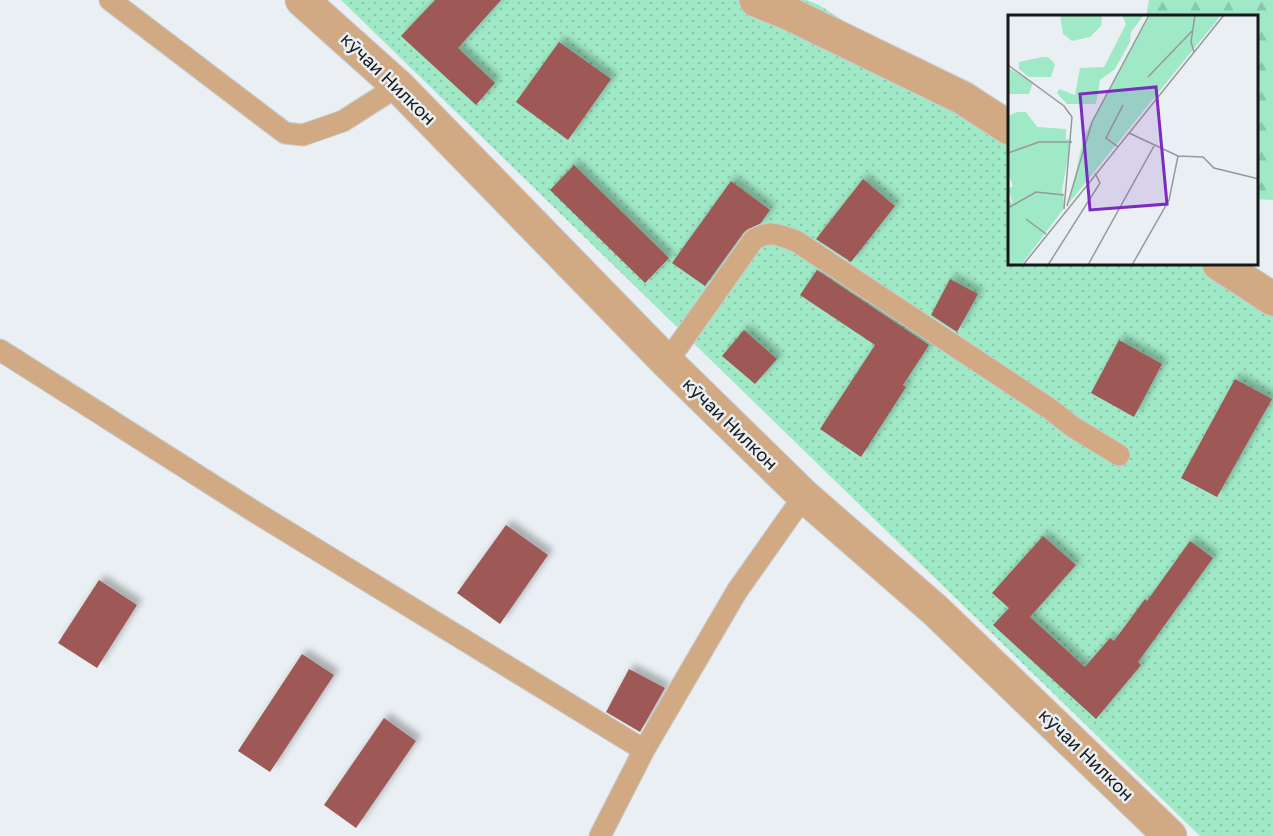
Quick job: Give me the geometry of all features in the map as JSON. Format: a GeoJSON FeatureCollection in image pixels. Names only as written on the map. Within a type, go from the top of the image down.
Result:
{"type":"FeatureCollection","features":[{"type":"Feature","properties":{"kind":"street","name":"кӯчаи Нилкон"},"geometry":{"type":"LineString","coordinates":[[302,0],[398,86],[667,362],[804,496],[935,610],[1170,836]]}},
{"type":"Feature","properties":{"kind":"street"},"geometry":{"type":"LineString","coordinates":[[756,0],[790,14],[963,98],[1008,127]]}},
{"type":"Feature","properties":{"kind":"street"},"geometry":{"type":"LineString","coordinates":[[1222,266],[1273,299]]}},
{"type":"Feature","properties":{"kind":"lane"},"geometry":{"type":"LineString","coordinates":[[110,0],[285,133],[303,135],[343,121],[398,86]]}},
{"type":"Feature","properties":{"kind":"lane"},"geometry":{"type":"LineString","coordinates":[[667,362],[754,239],[765,233],[777,234],[796,241],[1050,409],[1073,427],[1119,454]]}},
{"type":"Feature","properties":{"kind":"lane"},"geometry":{"type":"LineString","coordinates":[[0,350],[255,512],[644,750]]}},
{"type":"Feature","properties":{"kind":"lane"},"geometry":{"type":"LineString","coordinates":[[600,836],[644,750],[737,591],[804,496]]}},
{"type":"Feature","properties":{"kind":"green space"},"geometry":{"type":"Polygon","coordinates":[[[341,0],[806,0],[819,5],[1008,127],[1008,266],[1215,266],[1273,306],[1273,836],[1200,836],[341,0]]]}},
{"type":"Feature","properties":{"kind":"green space"},"geometry":{"type":"Polygon","coordinates":[[[1149,0],[1273,0],[1273,200],[1258,199],[1258,15],[1146,15],[1149,0]]]}},
{"type":"Feature","properties":{"kind":"building"},"geometry":{"type":"Polygon","coordinates":[[[435,0],[501,0],[458,48],[495,83],[476,105],[401,36],[435,0]]]}},
{"type":"Feature","properties":{"kind":"building"},"geometry":{"type":"Polygon","coordinates":[[[559,42],[611,79],[568,140],[516,102],[559,42]]]}},
{"type":"Feature","properties":{"kind":"building"},"geometry":{"type":"Polygon","coordinates":[[[574,165],[669,258],[645,283],[550,190],[574,165]]]}},
{"type":"Feature","properties":{"kind":"building"},"geometry":{"type":"Polygon","coordinates":[[[863,179],[895,206],[851,262],[816,239],[863,179]]]}},
{"type":"Feature","properties":{"kind":"building"},"geometry":{"type":"Polygon","coordinates":[[[731,181],[770,210],[761,223],[744,232],[705,286],[672,263],[731,181]]]}},
{"type":"Feature","properties":{"kind":"building"},"geometry":{"type":"Polygon","coordinates":[[[817,270],[929,345],[903,385],[906,387],[861,457],[820,429],[875,345],[800,295],[817,270]]]}},
{"type":"Feature","properties":{"kind":"building"},"geometry":{"type":"Polygon","coordinates":[[[950,279],[978,294],[957,332],[931,315],[950,279]]]}},
{"type":"Feature","properties":{"kind":"building"},"geometry":{"type":"Polygon","coordinates":[[[744,330],[777,359],[755,384],[722,356],[744,330]]]}},
{"type":"Feature","properties":{"kind":"building"},"geometry":{"type":"Polygon","coordinates":[[[1119,340],[1162,364],[1134,417],[1091,393],[1119,340]]]}},
{"type":"Feature","properties":{"kind":"building"},"geometry":{"type":"Polygon","coordinates":[[[1235,379],[1272,399],[1217,497],[1181,478],[1235,379]]]}},
{"type":"Feature","properties":{"kind":"building"},"geometry":{"type":"Polygon","coordinates":[[[506,525],[548,555],[500,624],[457,593],[506,525]]]}},
{"type":"Feature","properties":{"kind":"building"},"geometry":{"type":"Polygon","coordinates":[[[1043,536],[1076,565],[1030,617],[1085,667],[1110,638],[1114,641],[1145,599],[1147,601],[1190,541],[1213,558],[1138,662],[1141,665],[1096,719],[993,625],[1009,608],[992,593],[1043,536]]]}},
{"type":"Feature","properties":{"kind":"building"},"geometry":{"type":"Polygon","coordinates":[[[99,580],[137,605],[97,668],[58,643],[99,580]]]}},
{"type":"Feature","properties":{"kind":"building"},"geometry":{"type":"Polygon","coordinates":[[[302,654],[334,675],[270,772],[238,751],[302,654]]]}},
{"type":"Feature","properties":{"kind":"building"},"geometry":{"type":"Polygon","coordinates":[[[629,669],[665,688],[640,732],[606,712],[629,669]]]}},
{"type":"Feature","properties":{"kind":"building"},"geometry":{"type":"Polygon","coordinates":[[[384,718],[416,741],[356,828],[324,805],[384,718]]]}}]}
